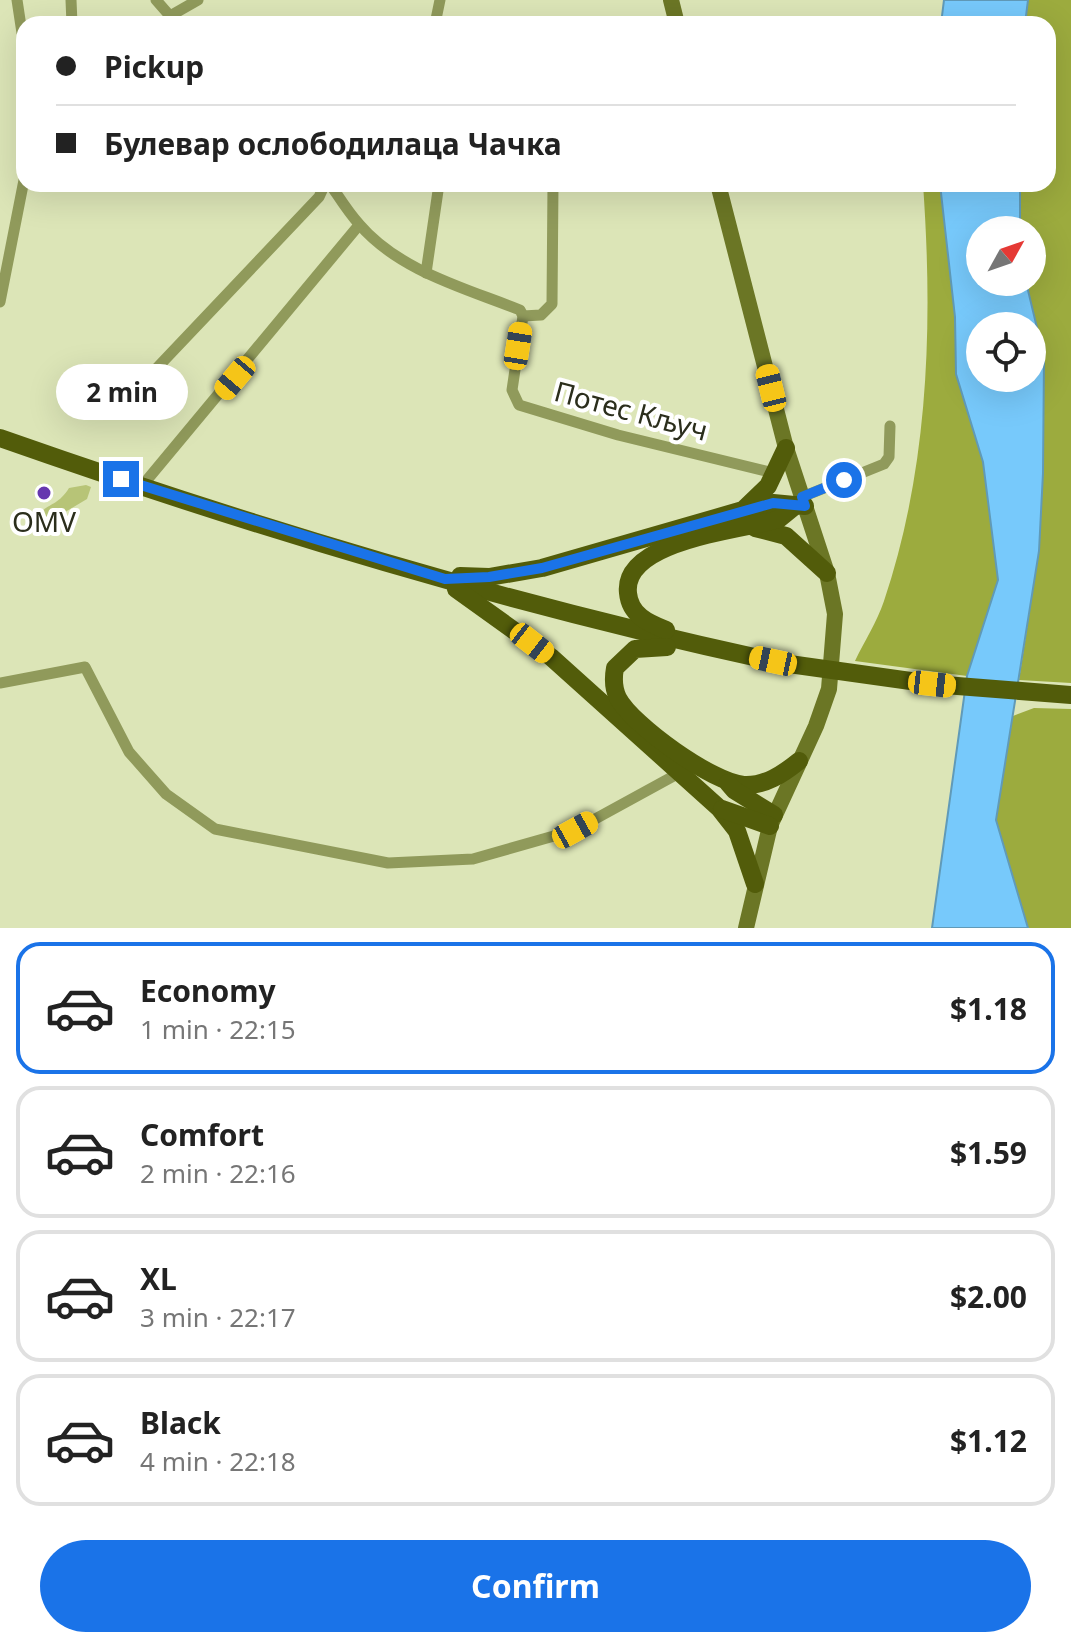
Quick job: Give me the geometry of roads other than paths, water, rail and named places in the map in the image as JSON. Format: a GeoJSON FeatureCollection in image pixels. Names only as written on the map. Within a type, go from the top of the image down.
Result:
{"type":"FeatureCollection","features":[{"type":"Feature","properties":{"kind":"main road"},"geometry":{"type":"LineString","coordinates":[[0,438],[142,486],[538,607],[782,663],[918,682],[1071,695]]}},
{"type":"Feature","properties":{"kind":"main road"},"geometry":{"type":"LineString","coordinates":[[689,643],[638,615],[628,591],[632,574],[660,549],[748,519],[786,448]]}},
{"type":"Feature","properties":{"kind":"main road"},"geometry":{"type":"LineString","coordinates":[[445,579],[489,577],[542,568],[748,519],[779,519],[800,503]]}},
{"type":"Feature","properties":{"kind":"main road"},"geometry":{"type":"LineString","coordinates":[[748,519],[786,536],[827,573]]}},
{"type":"Feature","properties":{"kind":"main road"},"geometry":{"type":"LineString","coordinates":[[445,579],[551,657],[719,808],[737,831],[755,884]]}},
{"type":"Feature","properties":{"kind":"main road"},"geometry":{"type":"LineString","coordinates":[[689,643],[674,647],[645,646],[631,651],[615,668],[614,690],[626,710],[646,728],[701,766],[738,784],[761,783],[799,761]]}},
{"type":"Feature","properties":{"kind":"main road"},"geometry":{"type":"LineString","coordinates":[[726,779],[734,790],[772,820]]}},
{"type":"Feature","properties":{"kind":"main road"},"geometry":{"type":"LineString","coordinates":[[719,808],[772,820]]}},
{"type":"Feature","properties":{"kind":"street"},"geometry":{"type":"LineString","coordinates":[[156,0],[170,16]]}},
{"type":"Feature","properties":{"kind":"street"},"geometry":{"type":"LineString","coordinates":[[179,16],[198,0]]}},
{"type":"Feature","properties":{"kind":"street"},"geometry":{"type":"LineString","coordinates":[[0,302],[22,192]]}},
{"type":"Feature","properties":{"kind":"street"},"geometry":{"type":"LineString","coordinates":[[118,409],[322,192]]}},
{"type":"Feature","properties":{"kind":"street"},"geometry":{"type":"LineString","coordinates":[[334,192],[359,225],[382,245],[426,273],[520,310],[523,316],[541,315],[552,304],[553,192]]}},
{"type":"Feature","properties":{"kind":"street"},"geometry":{"type":"LineString","coordinates":[[426,273],[438,192]]}},
{"type":"Feature","properties":{"kind":"street"},"geometry":{"type":"LineString","coordinates":[[720,192],[800,503],[827,573],[835,614],[829,689],[772,820],[746,928]]}},
{"type":"Feature","properties":{"kind":"street"},"geometry":{"type":"LineString","coordinates":[[142,486],[359,225]]}},
{"type":"Feature","properties":{"kind":"street","name":"Потес Кључ"},"geometry":{"type":"LineString","coordinates":[[523,316],[512,390],[519,405],[618,435],[774,473]]}},
{"type":"Feature","properties":{"kind":"street"},"geometry":{"type":"LineString","coordinates":[[800,503],[884,464],[889,457],[890,426]]}},
{"type":"Feature","properties":{"kind":"street"},"geometry":{"type":"LineString","coordinates":[[0,683],[85,667],[129,752],[166,794],[215,829],[388,863],[473,859],[575,830],[681,772]]}},
{"type":"Feature","properties":{"kind":"water"},"geometry":{"type":"Polygon","coordinates":[[[944,0],[1028,0],[1026,16],[942,16],[944,0]]]}},
{"type":"Feature","properties":{"kind":"water"},"geometry":{"type":"Polygon","coordinates":[[[941,192],[1020,192],[1020,216],[966,216],[966,296],[1029,296],[1033,312],[966,312],[966,392],[1044,392],[1043,473],[1039,551],[996,820],[1028,928],[932,928],[967,676],[998,580],[983,462],[956,374],[955,317],[941,192]]]}},
{"type":"Feature","properties":{"kind":"place","name":"OMV"},"geometry":{"type":"Point","coordinates":[44,493]}}]}
